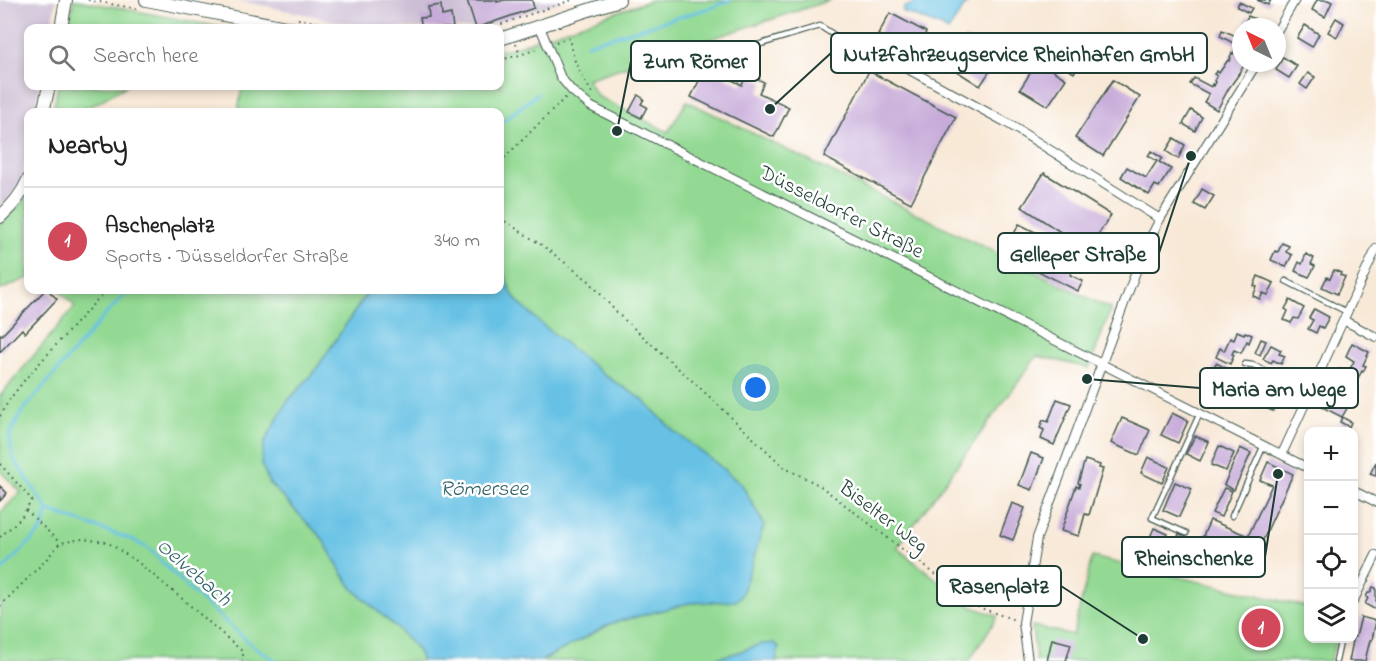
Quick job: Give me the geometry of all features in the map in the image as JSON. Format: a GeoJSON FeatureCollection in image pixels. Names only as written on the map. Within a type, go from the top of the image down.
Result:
{"type":"FeatureCollection","features":[{"type":"Feature","properties":{"kind":"main road"},"geometry":{"type":"LineString","coordinates":[[61,24],[66,0]]}},
{"type":"Feature","properties":{"kind":"main road"},"geometry":{"type":"LineString","coordinates":[[146,0],[270,24]]}},
{"type":"Feature","properties":{"kind":"main road"},"geometry":{"type":"LineString","coordinates":[[504,38],[619,0]]}},
{"type":"Feature","properties":{"kind":"main road"},"geometry":{"type":"LineString","coordinates":[[44,108],[48,90]]}},
{"type":"Feature","properties":{"kind":"main road"},"geometry":{"type":"LineString","coordinates":[[0,217],[16,201],[24,187]]}},
{"type":"Feature","properties":{"kind":"street"},"geometry":{"type":"LineString","coordinates":[[1285,18],[1295,0]]}},
{"type":"Feature","properties":{"kind":"street","name":"Düsseldorfer Straße"},"geometry":{"type":"LineString","coordinates":[[540,27],[561,78],[590,106],[1304,466]]}},
{"type":"Feature","properties":{"kind":"street"},"geometry":{"type":"LineString","coordinates":[[848,44],[871,50],[1007,123],[1160,219]]}},
{"type":"Feature","properties":{"kind":"street"},"geometry":{"type":"LineString","coordinates":[[1028,661],[1023,623],[1037,538],[1101,363],[1144,250],[1160,219],[1251,72]]}},
{"type":"Feature","properties":{"kind":"street"},"geometry":{"type":"LineString","coordinates":[[1282,454],[1376,249]]}},
{"type":"Feature","properties":{"kind":"street"},"geometry":{"type":"LineString","coordinates":[[1345,316],[1376,337]]}},
{"type":"Feature","properties":{"kind":"street"},"geometry":{"type":"LineString","coordinates":[[1358,493],[1376,502]]}},
{"type":"Feature","properties":{"kind":"street"},"geometry":{"type":"LineString","coordinates":[[1358,590],[1376,555]]}},
{"type":"Feature","properties":{"kind":"lane"},"geometry":{"type":"LineString","coordinates":[[688,77],[695,64],[820,26],[848,44]]}},
{"type":"Feature","properties":{"kind":"lane"},"geometry":{"type":"LineString","coordinates":[[1286,281],[1345,316]]}},
{"type":"Feature","properties":{"kind":"lane"},"geometry":{"type":"LineString","coordinates":[[1245,364],[1252,365],[1311,392]]}},
{"type":"Feature","properties":{"kind":"lane"},"geometry":{"type":"LineString","coordinates":[[1186,533],[1152,518],[1200,413]]}},
{"type":"Feature","properties":{"kind":"lane"},"geometry":{"type":"LineString","coordinates":[[1232,516],[1264,445]]}},
{"type":"Feature","properties":{"kind":"lane"},"geometry":{"type":"LineString","coordinates":[[1336,661],[1340,643]]}},
{"type":"Feature","properties":{"kind":"path"},"geometry":{"type":"LineString","coordinates":[[501,24],[572,0]]}},
{"type":"Feature","properties":{"kind":"path"},"geometry":{"type":"LineString","coordinates":[[504,59],[569,38],[576,66],[593,94]]}},
{"type":"Feature","properties":{"kind":"path"},"geometry":{"type":"LineString","coordinates":[[504,158],[572,91]]}},
{"type":"Feature","properties":{"kind":"path","name":"Biselter Weg"},"geometry":{"type":"LineString","coordinates":[[504,221],[543,246],[589,281],[617,313],[785,468],[819,485],[975,606],[1023,623]]}},
{"type":"Feature","properties":{"kind":"path"},"geometry":{"type":"LineString","coordinates":[[0,416],[27,377],[102,294]]}},
{"type":"Feature","properties":{"kind":"path"},"geometry":{"type":"LineString","coordinates":[[0,464],[32,500],[21,518],[0,537]]}},
{"type":"Feature","properties":{"kind":"path"},"geometry":{"type":"LineString","coordinates":[[26,510],[60,543]]}},
{"type":"Feature","properties":{"kind":"path"},"geometry":{"type":"LineString","coordinates":[[0,606],[45,562],[60,543],[82,539],[107,542],[120,549],[186,602],[243,652],[243,661]]}},
{"type":"Feature","properties":{"kind":"shaded area"},"geometry":{"type":"Polygon","coordinates":[[[0,0],[56,0],[52,24],[24,24],[24,90],[39,90],[36,108],[24,108],[22,182],[0,208],[0,0]]]}},
{"type":"Feature","properties":{"kind":"shaded area"},"geometry":{"type":"Polygon","coordinates":[[[237,0],[564,0],[491,24],[350,24],[237,0]]]}},
{"type":"Feature","properties":{"kind":"green space"},"geometry":{"type":"Polygon","coordinates":[[[74,0],[77,0],[205,24],[69,24],[74,0]]]}},
{"type":"Feature","properties":{"kind":"green space"},"geometry":{"type":"Polygon","coordinates":[[[651,0],[831,0],[587,79],[597,96],[668,132],[687,101],[1111,309],[1089,368],[1037,356],[897,548],[972,607],[998,616],[969,661],[776,661],[779,648],[761,644],[705,661],[541,661],[612,623],[690,603],[736,601],[742,594],[764,524],[742,485],[675,432],[642,399],[604,375],[538,321],[511,292],[504,274],[504,108],[239,108],[241,90],[504,90],[504,49],[651,0]]]}},
{"type":"Feature","properties":{"kind":"green space"},"geometry":{"type":"Polygon","coordinates":[[[57,90],[119,90],[85,108],[54,108],[57,90]]]}},
{"type":"Feature","properties":{"kind":"green space"},"geometry":{"type":"Polygon","coordinates":[[[24,199],[24,280],[0,290],[0,223],[24,199]]]}},
{"type":"Feature","properties":{"kind":"green space"},"geometry":{"type":"Polygon","coordinates":[[[63,294],[366,294],[315,371],[287,402],[276,421],[269,483],[322,538],[354,590],[399,630],[418,651],[422,661],[0,661],[0,513],[21,492],[0,471],[0,396],[75,306],[63,294]]]}},
{"type":"Feature","properties":{"kind":"green space"},"geometry":{"type":"Polygon","coordinates":[[[1092,557],[1304,606],[1304,643],[1335,643],[1330,661],[1036,661],[1032,626],[1073,635],[1092,557]]]}},
{"type":"Feature","properties":{"kind":"water"},"geometry":{"type":"Polygon","coordinates":[[[922,0],[969,0],[948,31],[903,12],[904,7],[922,0]]]}},
{"type":"Feature","properties":{"kind":"water","name":"Römersee"},"geometry":{"type":"Polygon","coordinates":[[[504,274],[511,292],[518,302],[538,321],[604,375],[642,399],[675,432],[742,485],[764,525],[742,594],[736,601],[690,603],[612,623],[541,661],[422,661],[418,651],[399,630],[354,590],[322,538],[269,483],[261,463],[264,443],[287,402],[315,371],[366,294],[504,294],[504,274]]]}},
{"type":"Feature","properties":{"kind":"water"},"geometry":{"type":"Polygon","coordinates":[[[774,643],[779,648],[776,661],[705,661],[761,644],[774,643]]]}},
{"type":"Feature","properties":{"kind":"building"},"geometry":{"type":"Polygon","coordinates":[[[467,0],[497,0],[497,2],[532,0],[534,8],[488,24],[475,24],[467,0]]]}},
{"type":"Feature","properties":{"kind":"building"},"geometry":{"type":"Polygon","coordinates":[[[1257,0],[1271,0],[1268,5],[1257,0]]]}},
{"type":"Feature","properties":{"kind":"building"},"geometry":{"type":"Polygon","coordinates":[[[1317,0],[1332,2],[1325,17],[1312,10],[1317,0]]]}},
{"type":"Feature","properties":{"kind":"building"},"geometry":{"type":"Polygon","coordinates":[[[1239,2],[1252,8],[1249,13],[1237,7],[1239,2]]]}},
{"type":"Feature","properties":{"kind":"building"},"geometry":{"type":"Polygon","coordinates":[[[441,5],[442,16],[451,14],[452,24],[421,24],[420,18],[429,17],[428,7],[441,5]]]}},
{"type":"Feature","properties":{"kind":"building"},"geometry":{"type":"Polygon","coordinates":[[[890,13],[926,32],[915,54],[878,35],[890,13]]]}},
{"type":"Feature","properties":{"kind":"building"},"geometry":{"type":"Polygon","coordinates":[[[1336,18],[1344,23],[1337,37],[1328,32],[1336,18]]]}},
{"type":"Feature","properties":{"kind":"building"},"geometry":{"type":"Polygon","coordinates":[[[1305,25],[1319,34],[1312,47],[1297,38],[1305,25]]]}},
{"type":"Feature","properties":{"kind":"building"},"geometry":{"type":"Polygon","coordinates":[[[1222,30],[1232,34],[1232,42],[1220,36],[1222,30]]]}},
{"type":"Feature","properties":{"kind":"building"},"geometry":{"type":"Polygon","coordinates":[[[965,38],[998,59],[980,86],[947,65],[965,38]]]}},
{"type":"Feature","properties":{"kind":"building"},"geometry":{"type":"Polygon","coordinates":[[[1232,53],[1232,72],[1240,72],[1217,110],[1204,102],[1209,94],[1190,84],[1194,78],[1211,87],[1212,84],[1214,86],[1217,76],[1214,74],[1217,71],[1219,73],[1232,53]]]}},
{"type":"Feature","properties":{"kind":"building"},"geometry":{"type":"Polygon","coordinates":[[[1073,56],[1081,61],[1074,73],[1066,68],[1073,56]]]}},
{"type":"Feature","properties":{"kind":"building"},"geometry":{"type":"Polygon","coordinates":[[[1286,59],[1297,66],[1289,78],[1279,72],[1286,72],[1286,59]]]}},
{"type":"Feature","properties":{"kind":"building"},"geometry":{"type":"Polygon","coordinates":[[[1038,61],[1066,79],[1048,106],[1020,89],[1038,61]]]}},
{"type":"Feature","properties":{"kind":"building"},"geometry":{"type":"Polygon","coordinates":[[[706,67],[742,85],[747,74],[764,82],[759,93],[789,107],[774,137],[691,97],[706,67]]]}},
{"type":"Feature","properties":{"kind":"building"},"geometry":{"type":"Polygon","coordinates":[[[869,71],[956,117],[911,203],[824,157],[869,71]]]}},
{"type":"Feature","properties":{"kind":"building"},"geometry":{"type":"Polygon","coordinates":[[[1308,73],[1315,77],[1307,89],[1300,84],[1308,73]]]}},
{"type":"Feature","properties":{"kind":"building"},"geometry":{"type":"Polygon","coordinates":[[[1113,80],[1140,97],[1103,156],[1075,138],[1113,80]]]}},
{"type":"Feature","properties":{"kind":"building"},"geometry":{"type":"Polygon","coordinates":[[[638,95],[644,99],[641,104],[647,107],[641,118],[629,112],[638,95]]]}},
{"type":"Feature","properties":{"kind":"building"},"geometry":{"type":"Polygon","coordinates":[[[1191,110],[1202,117],[1195,131],[1183,124],[1191,110]]]}},
{"type":"Feature","properties":{"kind":"building"},"geometry":{"type":"Polygon","coordinates":[[[1174,138],[1185,145],[1178,159],[1166,151],[1174,138]]]}},
{"type":"Feature","properties":{"kind":"building"},"geometry":{"type":"Polygon","coordinates":[[[1151,151],[1162,158],[1159,162],[1171,169],[1159,187],[1155,185],[1149,195],[1121,177],[1127,167],[1146,178],[1157,161],[1148,156],[1151,151]]]}},
{"type":"Feature","properties":{"kind":"building"},"geometry":{"type":"Polygon","coordinates":[[[1044,173],[1111,215],[1088,250],[1022,207],[1044,173]]]}},
{"type":"Feature","properties":{"kind":"building"},"geometry":{"type":"Polygon","coordinates":[[[1202,189],[1214,196],[1205,210],[1194,204],[1202,189]]]}},
{"type":"Feature","properties":{"kind":"building"},"geometry":{"type":"Polygon","coordinates":[[[1019,224],[1087,258],[1083,266],[1076,263],[1070,275],[1083,281],[1078,291],[1004,254],[1019,224]]]}},
{"type":"Feature","properties":{"kind":"building"},"geometry":{"type":"Polygon","coordinates":[[[1282,243],[1289,246],[1286,252],[1292,255],[1286,267],[1271,260],[1282,243]]]}},
{"type":"Feature","properties":{"kind":"building"},"geometry":{"type":"Polygon","coordinates":[[[1306,254],[1314,258],[1311,264],[1315,266],[1309,277],[1295,271],[1299,262],[1302,264],[1306,254]]]}},
{"type":"Feature","properties":{"kind":"building"},"geometry":{"type":"Polygon","coordinates":[[[1334,270],[1345,277],[1337,294],[1322,287],[1327,277],[1330,279],[1334,270]]]}},
{"type":"Feature","properties":{"kind":"building"},"geometry":{"type":"Polygon","coordinates":[[[1258,276],[1274,283],[1268,295],[1263,293],[1260,299],[1253,296],[1258,276]]]}},
{"type":"Feature","properties":{"kind":"building"},"geometry":{"type":"Polygon","coordinates":[[[41,294],[52,294],[57,299],[25,333],[22,329],[0,352],[0,334],[2,335],[41,294]]]}},
{"type":"Feature","properties":{"kind":"building"},"geometry":{"type":"Polygon","coordinates":[[[1290,300],[1304,308],[1298,319],[1294,318],[1291,323],[1284,320],[1288,311],[1285,309],[1290,300]]]}},
{"type":"Feature","properties":{"kind":"building"},"geometry":{"type":"Polygon","coordinates":[[[1314,309],[1329,317],[1323,328],[1319,326],[1316,333],[1308,329],[1313,320],[1309,318],[1314,309]]]}},
{"type":"Feature","properties":{"kind":"building"},"geometry":{"type":"Polygon","coordinates":[[[1237,331],[1252,335],[1241,353],[1234,350],[1230,364],[1216,357],[1220,348],[1224,351],[1230,338],[1234,340],[1237,331]]]}},
{"type":"Feature","properties":{"kind":"building"},"geometry":{"type":"Polygon","coordinates":[[[1261,339],[1266,341],[1260,355],[1255,353],[1261,339]]]}},
{"type":"Feature","properties":{"kind":"building"},"geometry":{"type":"Polygon","coordinates":[[[1352,343],[1369,352],[1363,365],[1366,366],[1363,372],[1358,378],[1354,376],[1346,390],[1332,384],[1340,369],[1348,373],[1354,361],[1346,356],[1352,343]]]}},
{"type":"Feature","properties":{"kind":"building"},"geometry":{"type":"Polygon","coordinates":[[[1271,345],[1281,350],[1279,354],[1285,356],[1281,364],[1263,359],[1271,345]]]}},
{"type":"Feature","properties":{"kind":"building"},"geometry":{"type":"Polygon","coordinates":[[[1216,363],[1230,370],[1225,381],[1221,379],[1218,385],[1211,381],[1216,363]]]}},
{"type":"Feature","properties":{"kind":"building"},"geometry":{"type":"Polygon","coordinates":[[[1267,386],[1285,397],[1280,408],[1276,406],[1273,411],[1266,408],[1270,399],[1267,398],[1266,402],[1261,399],[1267,386]]]}},
{"type":"Feature","properties":{"kind":"building"},"geometry":{"type":"Polygon","coordinates":[[[1331,388],[1342,394],[1340,398],[1350,403],[1342,417],[1322,407],[1331,388]]]}},
{"type":"Feature","properties":{"kind":"building"},"geometry":{"type":"Polygon","coordinates":[[[1057,399],[1071,404],[1054,445],[1041,439],[1044,430],[1040,428],[1043,420],[1048,422],[1057,399]]]}},
{"type":"Feature","properties":{"kind":"building"},"geometry":{"type":"Polygon","coordinates":[[[1172,413],[1188,421],[1178,443],[1161,435],[1172,413]]]}},
{"type":"Feature","properties":{"kind":"building"},"geometry":{"type":"Polygon","coordinates":[[[1342,417],[1351,422],[1349,427],[1340,422],[1342,417]]]}},
{"type":"Feature","properties":{"kind":"building"},"geometry":{"type":"Polygon","coordinates":[[[1122,418],[1150,430],[1139,455],[1111,443],[1122,418]]]}},
{"type":"Feature","properties":{"kind":"building"},"geometry":{"type":"Polygon","coordinates":[[[1195,436],[1209,442],[1200,461],[1186,454],[1195,436]]]}},
{"type":"Feature","properties":{"kind":"building"},"geometry":{"type":"Polygon","coordinates":[[[1219,446],[1234,453],[1226,471],[1211,465],[1219,446]]]}},
{"type":"Feature","properties":{"kind":"building"},"geometry":{"type":"Polygon","coordinates":[[[1240,448],[1251,453],[1234,490],[1224,485],[1240,448]]]}},
{"type":"Feature","properties":{"kind":"building"},"geometry":{"type":"Polygon","coordinates":[[[1031,453],[1044,458],[1032,490],[1019,485],[1031,453]]]}},
{"type":"Feature","properties":{"kind":"building"},"geometry":{"type":"Polygon","coordinates":[[[1148,457],[1169,467],[1162,483],[1141,473],[1148,457]]]}},
{"type":"Feature","properties":{"kind":"building"},"geometry":{"type":"Polygon","coordinates":[[[1085,460],[1100,465],[1099,468],[1103,469],[1089,515],[1085,514],[1079,536],[1061,531],[1076,486],[1079,487],[1078,483],[1085,460]]]}},
{"type":"Feature","properties":{"kind":"building"},"geometry":{"type":"Polygon","coordinates":[[[1268,462],[1293,474],[1262,542],[1259,541],[1251,558],[1203,536],[1210,520],[1248,536],[1272,485],[1260,480],[1268,462]]]}},
{"type":"Feature","properties":{"kind":"building"},"geometry":{"type":"Polygon","coordinates":[[[1376,462],[1376,476],[1370,474],[1376,462]]]}},
{"type":"Feature","properties":{"kind":"building"},"geometry":{"type":"Polygon","coordinates":[[[1175,482],[1192,489],[1179,517],[1163,510],[1175,482]]]}},
{"type":"Feature","properties":{"kind":"building"},"geometry":{"type":"Polygon","coordinates":[[[0,486],[7,493],[0,501],[0,486]]]}},
{"type":"Feature","properties":{"kind":"building"},"geometry":{"type":"Polygon","coordinates":[[[1224,488],[1232,491],[1221,517],[1212,513],[1224,488]]]}},
{"type":"Feature","properties":{"kind":"building"},"geometry":{"type":"Polygon","coordinates":[[[1012,503],[1025,508],[1013,540],[1000,535],[1012,503]]]}},
{"type":"Feature","properties":{"kind":"building"},"geometry":{"type":"Polygon","coordinates":[[[1154,528],[1168,534],[1159,555],[1145,549],[1154,528]]]}},
{"type":"Feature","properties":{"kind":"building"},"geometry":{"type":"Polygon","coordinates":[[[1179,534],[1195,541],[1186,559],[1171,552],[1179,534]]]}},
{"type":"Feature","properties":{"kind":"building"},"geometry":{"type":"Polygon","coordinates":[[[1373,587],[1376,588],[1376,610],[1365,604],[1368,598],[1366,597],[1373,587]]]}},
{"type":"Feature","properties":{"kind":"building"},"geometry":{"type":"Polygon","coordinates":[[[1361,617],[1376,621],[1365,661],[1349,661],[1353,643],[1358,643],[1361,617]]]}},
{"type":"Feature","properties":{"kind":"building"},"geometry":{"type":"Polygon","coordinates":[[[1052,639],[1071,644],[1066,661],[1047,661],[1052,639]]]}},
{"type":"Feature","properties":{"kind":"waterway"},"geometry":{"type":"LineString","coordinates":[[587,44],[730,0]]}},
{"type":"Feature","properties":{"kind":"waterway"},"geometry":{"type":"LineString","coordinates":[[504,120],[537,94]]}},
{"type":"Feature","properties":{"kind":"waterway"},"geometry":{"type":"LineString","coordinates":[[0,572],[42,530],[48,510],[13,458],[9,436],[21,413],[126,294]]}},
{"type":"Feature","properties":{"kind":"waterway","name":"Oelvebach"},"geometry":{"type":"LineString","coordinates":[[49,511],[133,540],[149,549],[192,592],[252,645],[276,661]]}},
{"type":"Feature","properties":{"kind":"place","name":"Nutzfahrzeugservice Rheinhafen GmbH"},"geometry":{"type":"Point","coordinates":[770,109]}},
{"type":"Feature","properties":{"kind":"place","name":"Zum Römer"},"geometry":{"type":"Point","coordinates":[617,131]}},
{"type":"Feature","properties":{"kind":"place","name":"Gelleper Straße"},"geometry":{"type":"Point","coordinates":[1191,156]}},
{"type":"Feature","properties":{"kind":"place","name":"Maria am Wege"},"geometry":{"type":"Point","coordinates":[1087,379]}},
{"type":"Feature","properties":{"kind":"place","name":"Rheinschenke"},"geometry":{"type":"Point","coordinates":[1278,474]}},
{"type":"Feature","properties":{"kind":"place","name":"Aschenplatz"},"geometry":{"type":"Point","coordinates":[1261,628]}},
{"type":"Feature","properties":{"kind":"place","name":"Rasenplatz"},"geometry":{"type":"Point","coordinates":[1143,639]}}]}
